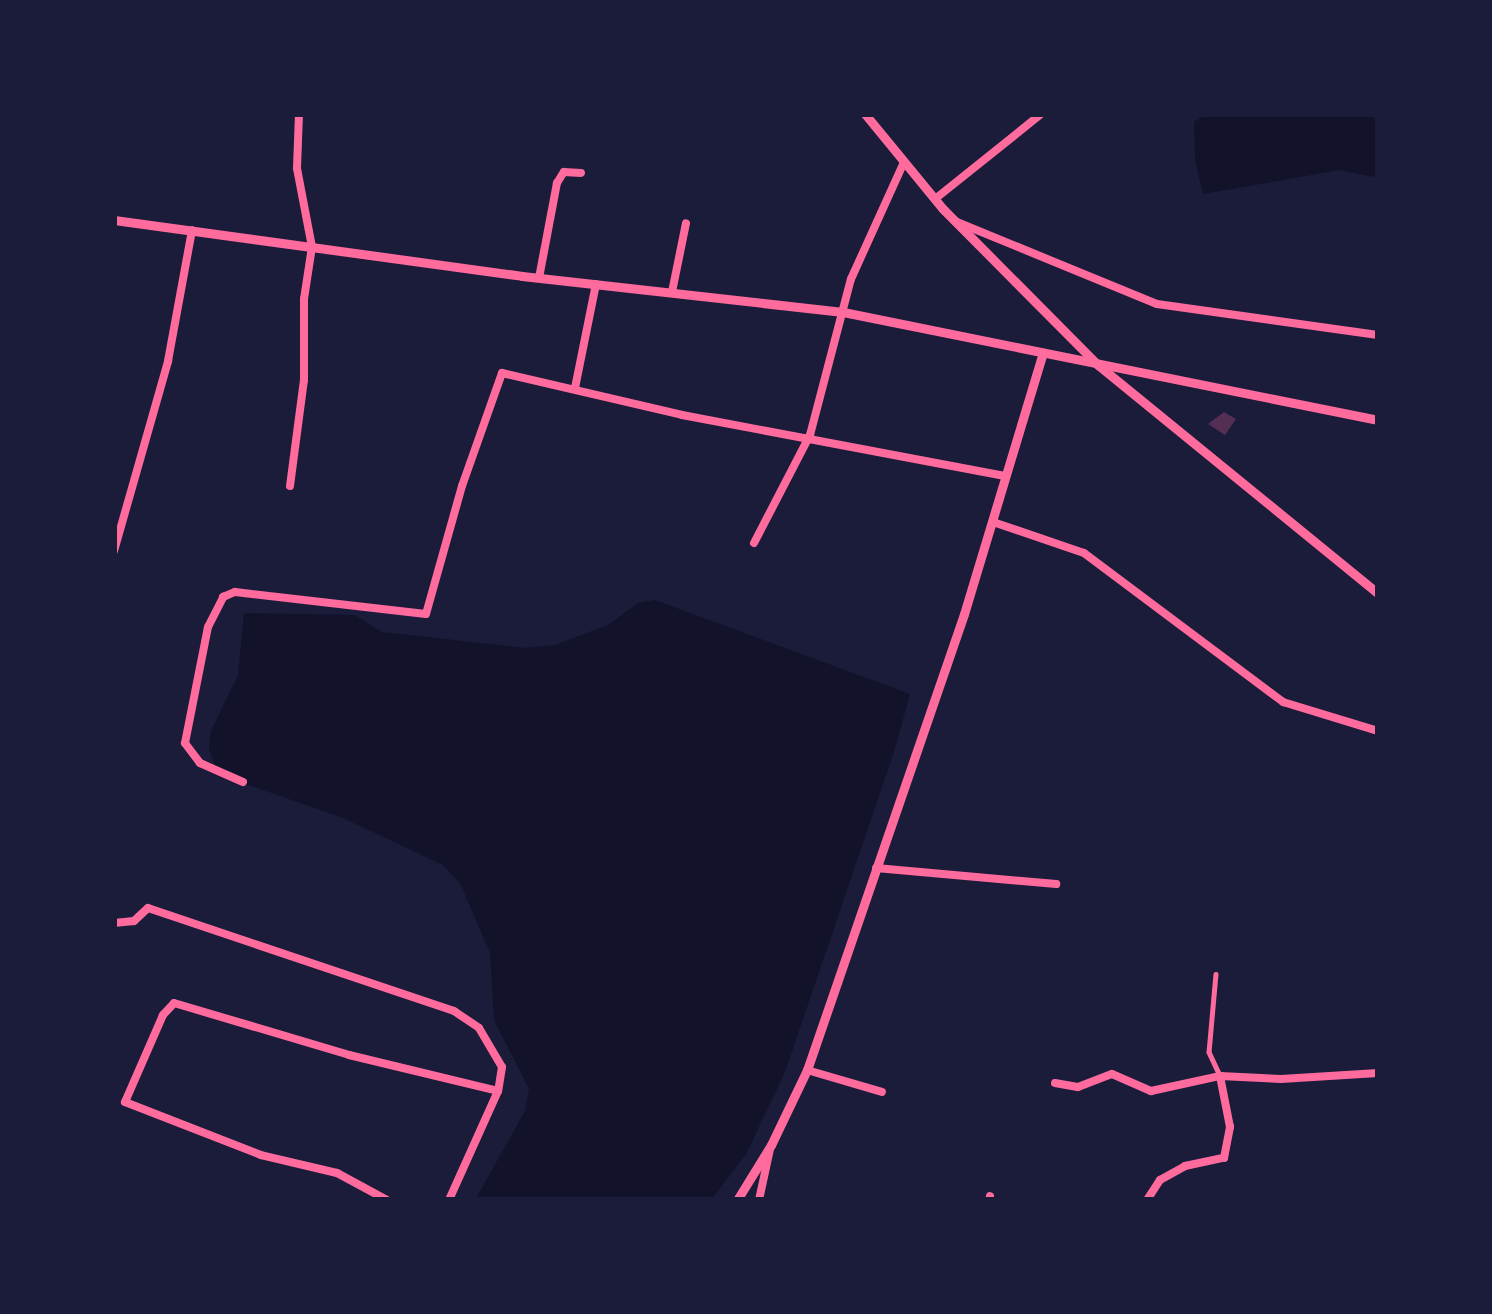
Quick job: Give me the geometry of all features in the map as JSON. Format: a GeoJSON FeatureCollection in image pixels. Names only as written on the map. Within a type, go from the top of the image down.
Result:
{"type":"FeatureCollection","features":[{"type":"Feature","properties":{"kind":"street"},"geometry":{"type":"LineString","coordinates":[[290,486],[304,380],[304,299],[312,247],[297,168],[299,114]]}},
{"type":"Feature","properties":{"kind":"street"},"geometry":{"type":"LineString","coordinates":[[866,114],[934,199],[1098,365],[1378,592]]}},
{"type":"Feature","properties":{"kind":"street"},"geometry":{"type":"LineString","coordinates":[[934,199],[1041,114]]}},
{"type":"Feature","properties":{"kind":"street"},"geometry":{"type":"LineString","coordinates":[[754,543],[810,435],[851,279],[904,161]]}},
{"type":"Feature","properties":{"kind":"street"},"geometry":{"type":"LineString","coordinates":[[539,278],[556,183],[564,172],[580,173]]}},
{"type":"Feature","properties":{"kind":"street"},"geometry":{"type":"LineString","coordinates":[[114,220],[539,278],[843,312],[1378,420]]}},
{"type":"Feature","properties":{"kind":"street"},"geometry":{"type":"LineString","coordinates":[[956,222],[1157,304],[1378,335]]}},
{"type":"Feature","properties":{"kind":"street"},"geometry":{"type":"LineString","coordinates":[[672,292],[686,223]]}},
{"type":"Feature","properties":{"kind":"street"},"geometry":{"type":"LineString","coordinates":[[114,551],[167,361],[192,230]]}},
{"type":"Feature","properties":{"kind":"street"},"geometry":{"type":"LineString","coordinates":[[575,388],[596,284]]}},
{"type":"Feature","properties":{"kind":"street"},"geometry":{"type":"LineString","coordinates":[[736,1200],[771,1145],[807,1070],[993,522],[1042,353]]}},
{"type":"Feature","properties":{"kind":"street"},"geometry":{"type":"LineString","coordinates":[[243,782],[200,763],[185,743],[208,627],[223,597],[236,592],[426,614],[461,486],[502,374],[682,415],[810,435],[1006,476]]}},
{"type":"Feature","properties":{"kind":"street"},"geometry":{"type":"LineString","coordinates":[[993,522],[1084,553],[1282,702],[1378,731]]}},
{"type":"Feature","properties":{"kind":"street"},"geometry":{"type":"LineString","coordinates":[[876,868],[1056,884]]}},
{"type":"Feature","properties":{"kind":"street"},"geometry":{"type":"LineString","coordinates":[[114,923],[134,921],[148,908],[454,1011],[479,1028],[502,1067],[498,1091],[449,1200]]}},
{"type":"Feature","properties":{"kind":"street"},"geometry":{"type":"LineString","coordinates":[[387,1200],[337,1174],[261,1155],[125,1102],[163,1015],[174,1003],[349,1055],[498,1091]]}},
{"type":"Feature","properties":{"kind":"street"},"geometry":{"type":"LineString","coordinates":[[807,1070],[882,1092]]}},
{"type":"Feature","properties":{"kind":"street"},"geometry":{"type":"LineString","coordinates":[[1055,1083],[1078,1087],[1112,1074],[1150,1091],[1220,1076],[1281,1079],[1378,1073]]}},
{"type":"Feature","properties":{"kind":"street"},"geometry":{"type":"LineString","coordinates":[[1147,1200],[1160,1180],[1185,1166],[1225,1158],[1231,1127],[1220,1076]]}},
{"type":"Feature","properties":{"kind":"street"},"geometry":{"type":"LineString","coordinates":[[759,1200],[771,1145]]}},
{"type":"Feature","properties":{"kind":"lane"},"geometry":{"type":"LineString","coordinates":[[1216,974],[1209,1052],[1220,1076]]}},
{"type":"Feature","properties":{"kind":"shaded area"},"geometry":{"type":"Polygon","coordinates":[[[1207,114],[1378,114],[1378,178],[1340,170],[1203,194],[1195,160],[1194,122],[1207,114]]]}},
{"type":"Feature","properties":{"kind":"shaded area"},"geometry":{"type":"Polygon","coordinates":[[[655,600],[910,694],[894,752],[785,1072],[746,1154],[711,1200],[475,1200],[525,1111],[529,1089],[494,1020],[490,953],[460,883],[443,865],[343,818],[218,774],[209,749],[211,731],[238,675],[244,613],[355,615],[382,632],[525,648],[555,645],[608,625],[638,603],[655,600]]]}},
{"type":"Feature","properties":{"kind":"building"},"geometry":{"type":"Polygon","coordinates":[[[1224,412],[1236,419],[1225,435],[1208,424],[1224,412]]]}}]}
